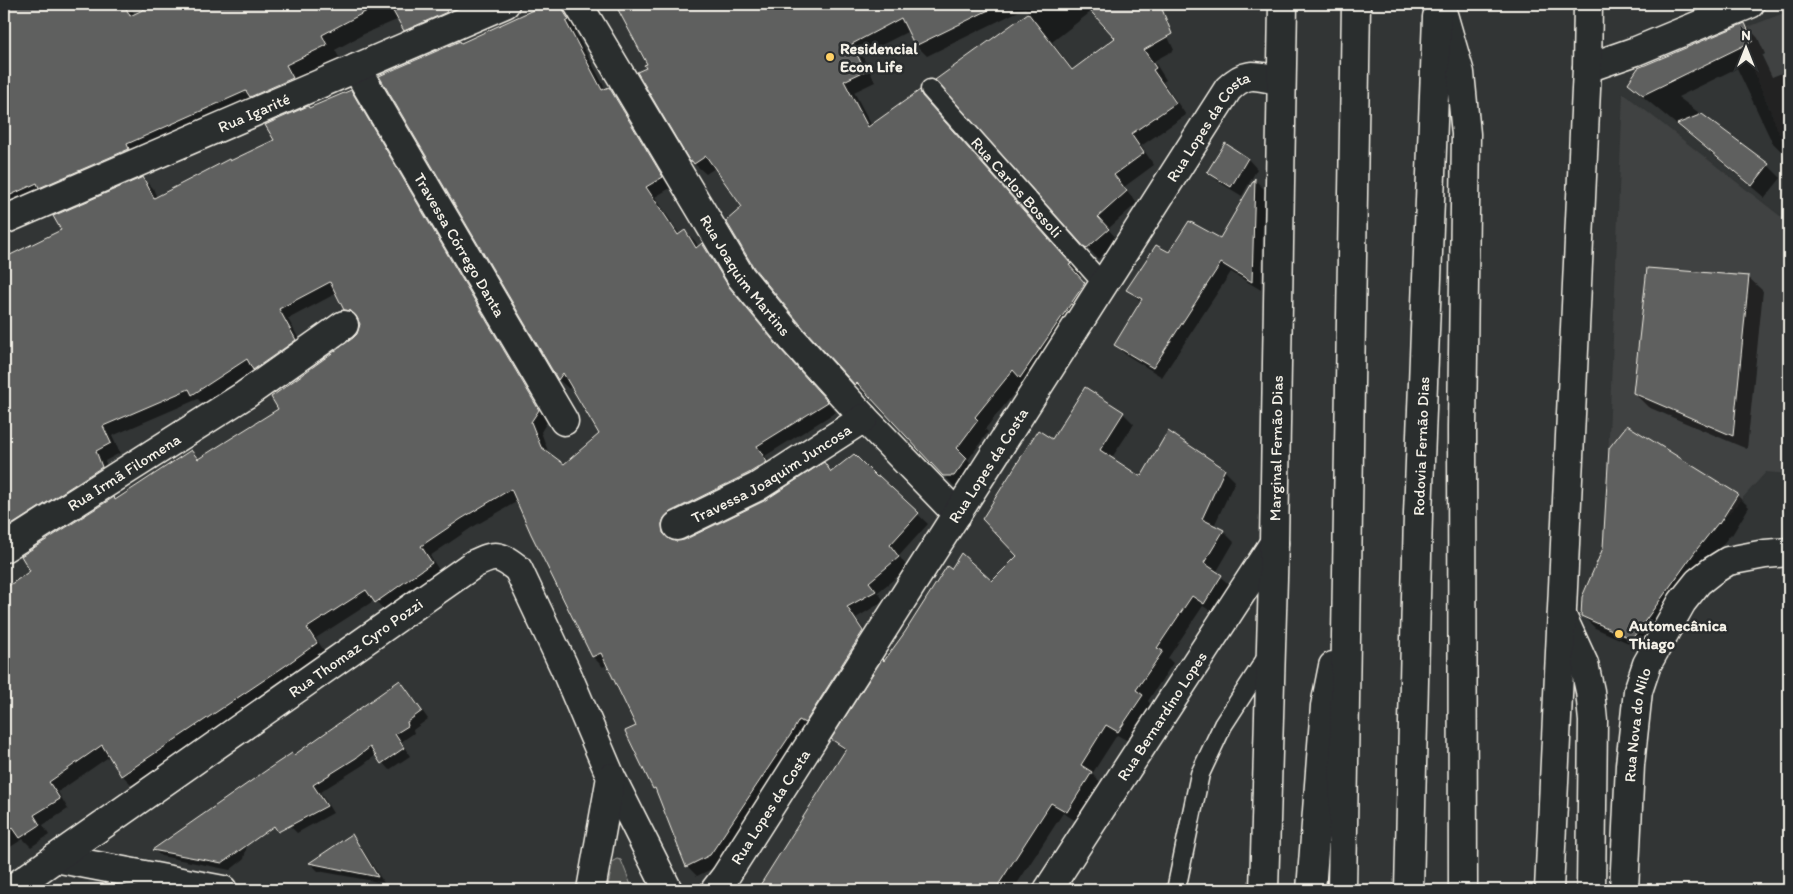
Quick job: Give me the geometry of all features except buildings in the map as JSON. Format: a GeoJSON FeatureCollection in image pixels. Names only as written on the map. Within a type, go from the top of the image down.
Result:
{"type":"FeatureCollection","features":[{"type":"Feature","properties":{"kind":"main road","name":"Rua Igarité"},"geometry":{"type":"LineString","coordinates":[[4,220],[505,4]]}},
{"type":"Feature","properties":{"kind":"main road","name":"Rua Joaquim Martins"},"geometry":{"type":"LineString","coordinates":[[578,4],[741,277],[793,340],[864,418],[957,514]]}},
{"type":"Feature","properties":{"kind":"main road","name":"Marginal Fernão Dias"},"geometry":{"type":"LineString","coordinates":[[1264,890],[1274,543],[1283,4]]}},
{"type":"Feature","properties":{"kind":"main road"},"geometry":{"type":"LineString","coordinates":[[1342,890],[1356,4]]}},
{"type":"Feature","properties":{"kind":"main road"},"geometry":{"type":"LineString","coordinates":[[1439,4],[1460,73],[1466,134],[1462,428],[1463,890]]}},
{"type":"Feature","properties":{"kind":"main road","name":"Rodovia Fernão Dias"},"geometry":{"type":"LineString","coordinates":[[1409,890],[1418,514],[1439,4]]}},
{"type":"Feature","properties":{"kind":"main road"},"geometry":{"type":"LineString","coordinates":[[1549,890],[1587,68],[1588,4]]}},
{"type":"Feature","properties":{"kind":"main road"},"geometry":{"type":"LineString","coordinates":[[1587,68],[1636,51],[1750,4]]}},
{"type":"Feature","properties":{"kind":"main road","name":"Travessa Córrego Danta"},"geometry":{"type":"LineString","coordinates":[[356,68],[564,421]]}},
{"type":"Feature","properties":{"kind":"main road","name":"Rua Lopes da Costa"},"geometry":{"type":"LineString","coordinates":[[715,890],[1228,89],[1237,80],[1247,76],[1281,81]]}},
{"type":"Feature","properties":{"kind":"main road","name":"Rua Irmã Filomena"},"geometry":{"type":"LineString","coordinates":[[4,548],[245,395],[344,325]]}},
{"type":"Feature","properties":{"kind":"main road","name":"Travessa Joaquim Juncosa"},"geometry":{"type":"LineString","coordinates":[[677,526],[757,487],[864,418]]}},
{"type":"Feature","properties":{"kind":"main road","name":"Rua Bernardino Lopes"},"geometry":{"type":"LineString","coordinates":[[1048,890],[1274,543]]}},
{"type":"Feature","properties":{"kind":"main road","name":"Rua Nova do Nilo"},"geometry":{"type":"LineString","coordinates":[[1624,890],[1630,765],[1638,692],[1648,664],[1682,602],[1698,582],[1728,561],[1765,554],[1789,552]]}},
{"type":"Feature","properties":{"kind":"main road","name":"Rua Thomaz Cyro Pozzi"},"geometry":{"type":"LineString","coordinates":[[10,890],[474,564],[490,557],[507,560],[518,569],[565,669],[610,777],[668,890]]}},
{"type":"Feature","properties":{"kind":"main road"},"geometry":{"type":"LineString","coordinates":[[1311,890],[1326,706],[1347,588]]}},
{"type":"Feature","properties":{"kind":"main road"},"geometry":{"type":"LineString","coordinates":[[1562,616],[1584,664],[1590,692],[1593,721],[1591,890]]}},
{"type":"Feature","properties":{"kind":"main road"},"geometry":{"type":"LineString","coordinates":[[591,890],[610,777]]}},
{"type":"Feature","properties":{"kind":"main road"},"geometry":{"type":"LineString","coordinates":[[55,858],[223,890]]}},
{"type":"Feature","properties":{"kind":"lane","name":"Rua Carlos Bossoli"},"geometry":{"type":"LineString","coordinates":[[930,89],[1104,285]]}},
{"type":"Feature","properties":{"kind":"lane"},"geometry":{"type":"LineString","coordinates":[[1176,890],[1200,774],[1223,725],[1270,652]]}},
{"type":"Feature","properties":{"kind":"shaded area"},"geometry":{"type":"Polygon","coordinates":[[[1789,11],[1789,158],[1738,31],[1789,11]]]}},
{"type":"Feature","properties":{"kind":"shaded area"},"geometry":{"type":"Polygon","coordinates":[[[1623,93],[1789,223],[1789,474],[1766,472],[1712,532],[1608,460],[1623,93]]]}},
{"type":"Feature","properties":{"kind":"shaded area"},"geometry":{"type":"Polygon","coordinates":[[[621,860],[633,890],[607,890],[613,861],[621,860]]]}},
{"type":"Feature","properties":{"kind":"place","name":"Residencial Econ Life"},"geometry":{"type":"Point","coordinates":[830,57]}},
{"type":"Feature","properties":{"kind":"place","name":"Automecânica Thiago"},"geometry":{"type":"Point","coordinates":[1619,634]}}]}
